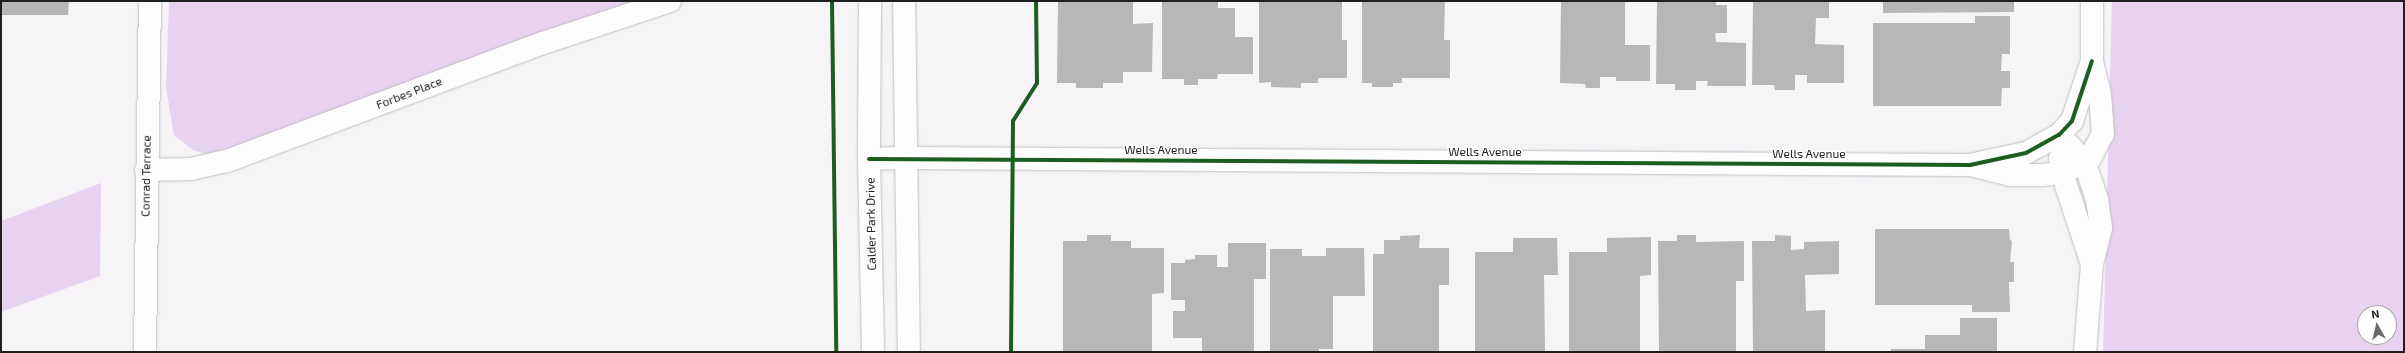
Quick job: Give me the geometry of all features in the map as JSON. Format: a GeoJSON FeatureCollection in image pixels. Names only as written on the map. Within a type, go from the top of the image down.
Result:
{"type":"FeatureCollection","features":[{"type":"Feature","properties":{"kind":"street","name":"Conrad Terrace"},"geometry":{"type":"LineString","coordinates":[[145,352],[146,170],[150,1]]}},
{"type":"Feature","properties":{"kind":"street","name":"Forbes Place"},"geometry":{"type":"LineString","coordinates":[[146,170],[190,169],[227,161],[543,43],[670,1]]}},
{"type":"Feature","properties":{"kind":"street","name":"Calder Park Drive"},"geometry":{"type":"LineString","coordinates":[[870,1],[869,159],[873,352]]}},
{"type":"Feature","properties":{"kind":"street"},"geometry":{"type":"LineString","coordinates":[[904,1],[909,352]]}},
{"type":"Feature","properties":{"kind":"street"},"geometry":{"type":"LineString","coordinates":[[2062,173],[2090,158],[2103,134],[2100,94],[2092,61],[2092,1]]}},
{"type":"Feature","properties":{"kind":"street","name":"Wells Avenue"},"geometry":{"type":"LineString","coordinates":[[869,159],[906,158],[1970,165],[2026,153],[2059,135],[2072,121],[2092,61]]}},
{"type":"Feature","properties":{"kind":"street"},"geometry":{"type":"LineString","coordinates":[[2059,135],[2084,161],[2097,199],[2101,228],[2092,264],[2087,350]]}},
{"type":"Feature","properties":{"kind":"street"},"geometry":{"type":"LineString","coordinates":[[2059,135],[2062,173],[2092,264]]}},
{"type":"Feature","properties":{"kind":"street","name":"Wells Avenue"},"geometry":{"type":"LineString","coordinates":[[1970,165],[2010,175],[2062,173]]}},
{"type":"Feature","properties":{"kind":"shaded area"},"geometry":{"type":"Polygon","coordinates":[[[169,1],[648,1],[217,157],[193,150],[174,135],[166,88],[169,1]]]}},
{"type":"Feature","properties":{"kind":"shaded area"},"geometry":{"type":"Polygon","coordinates":[[[2112,1],[2404,1],[2404,352],[2103,352],[2112,1]]]}},
{"type":"Feature","properties":{"kind":"shaded area"},"geometry":{"type":"Polygon","coordinates":[[[101,183],[100,276],[1,312],[1,221],[101,183]]]}},
{"type":"Feature","properties":{"kind":"building"},"geometry":{"type":"Polygon","coordinates":[[[1,1],[69,1],[68,15],[1,15],[1,1]]]}},
{"type":"Feature","properties":{"kind":"building"},"geometry":{"type":"Polygon","coordinates":[[[1058,1],[1133,1],[1133,24],[1153,23],[1152,72],[1123,72],[1123,83],[1103,83],[1103,88],[1076,88],[1076,83],[1057,83],[1058,1]]]}},
{"type":"Feature","properties":{"kind":"building"},"geometry":{"type":"Polygon","coordinates":[[[1162,1],[1218,1],[1218,8],[1235,8],[1235,37],[1253,37],[1253,74],[1218,74],[1217,79],[1198,79],[1198,85],[1184,85],[1184,79],[1162,79],[1162,1]]]}},
{"type":"Feature","properties":{"kind":"building"},"geometry":{"type":"Polygon","coordinates":[[[1259,1],[1342,1],[1342,40],[1347,40],[1347,78],[1318,78],[1318,83],[1301,83],[1301,88],[1271,87],[1271,82],[1259,83],[1259,1]]]}},
{"type":"Feature","properties":{"kind":"building"},"geometry":{"type":"Polygon","coordinates":[[[1362,1],[1445,1],[1444,40],[1450,40],[1450,78],[1402,78],[1402,83],[1393,83],[1393,87],[1372,87],[1372,83],[1362,83],[1362,1]]]}},
{"type":"Feature","properties":{"kind":"building"},"geometry":{"type":"Polygon","coordinates":[[[1561,1],[1625,1],[1625,45],[1650,45],[1650,81],[1616,81],[1616,77],[1600,77],[1600,88],[1586,88],[1585,84],[1560,83],[1561,1]]]}},
{"type":"Feature","properties":{"kind":"building"},"geometry":{"type":"Polygon","coordinates":[[[1657,1],[1716,1],[1716,5],[1727,5],[1727,33],[1715,33],[1716,42],[1746,43],[1746,86],[1707,86],[1708,81],[1696,81],[1696,90],[1675,90],[1675,84],[1656,84],[1657,1]]]}},
{"type":"Feature","properties":{"kind":"building"},"geometry":{"type":"Polygon","coordinates":[[[1753,1],[1829,1],[1829,18],[1816,18],[1815,44],[1844,45],[1844,83],[1807,83],[1807,75],[1795,75],[1795,90],[1775,90],[1774,85],[1752,85],[1753,1]]]}},
{"type":"Feature","properties":{"kind":"building"},"geometry":{"type":"Polygon","coordinates":[[[1883,1],[2014,1],[2014,12],[1883,13],[1883,1]]]}},
{"type":"Feature","properties":{"kind":"building"},"geometry":{"type":"Polygon","coordinates":[[[1975,16],[2010,16],[2010,54],[2002,54],[2001,71],[2010,71],[2010,88],[2002,88],[2001,106],[1873,106],[1873,23],[1975,23],[1975,16]]]}},
{"type":"Feature","properties":{"kind":"building"},"geometry":{"type":"Polygon","coordinates":[[[1875,229],[2009,229],[2010,240],[2012,241],[2010,262],[2014,262],[2014,282],[2009,282],[2010,312],[1972,312],[1972,305],[1875,305],[1875,229]]]}},
{"type":"Feature","properties":{"kind":"building"},"geometry":{"type":"Polygon","coordinates":[[[1087,235],[1111,235],[1111,241],[1131,241],[1131,248],[1164,248],[1164,293],[1152,294],[1152,352],[1063,352],[1063,241],[1087,241],[1087,235]]]}},
{"type":"Feature","properties":{"kind":"building"},"geometry":{"type":"Polygon","coordinates":[[[1420,235],[1419,248],[1449,248],[1449,285],[1439,285],[1439,352],[1373,352],[1373,254],[1384,254],[1384,240],[1400,240],[1400,236],[1420,235]]]}},
{"type":"Feature","properties":{"kind":"building"},"geometry":{"type":"Polygon","coordinates":[[[1677,235],[1696,235],[1696,242],[1744,241],[1744,281],[1736,281],[1736,352],[1659,352],[1658,241],[1677,241],[1677,235]]]}},
{"type":"Feature","properties":{"kind":"building"},"geometry":{"type":"Polygon","coordinates":[[[1775,235],[1791,236],[1791,250],[1804,249],[1804,242],[1839,241],[1839,274],[1805,275],[1806,311],[1825,310],[1825,352],[1753,352],[1752,241],[1775,241],[1775,235]]]}},
{"type":"Feature","properties":{"kind":"building"},"geometry":{"type":"Polygon","coordinates":[[[1651,237],[1651,275],[1640,276],[1640,352],[1569,352],[1569,252],[1607,252],[1607,238],[1651,237]]]}},
{"type":"Feature","properties":{"kind":"building"},"geometry":{"type":"Polygon","coordinates":[[[1513,238],[1557,238],[1558,275],[1544,275],[1545,352],[1475,352],[1475,252],[1513,252],[1513,238]]]}},
{"type":"Feature","properties":{"kind":"building"},"geometry":{"type":"Polygon","coordinates":[[[1228,243],[1266,243],[1266,279],[1254,279],[1254,352],[1202,352],[1202,338],[1173,338],[1173,311],[1185,311],[1185,300],[1171,300],[1171,263],[1185,263],[1185,260],[1195,259],[1195,255],[1217,255],[1217,267],[1228,267],[1228,243]]]}},
{"type":"Feature","properties":{"kind":"building"},"geometry":{"type":"Polygon","coordinates":[[[1326,248],[1364,248],[1365,296],[1333,296],[1333,349],[1319,349],[1319,352],[1270,352],[1270,249],[1302,249],[1302,256],[1326,256],[1326,248]]]}},
{"type":"Feature","properties":{"kind":"building"},"geometry":{"type":"Polygon","coordinates":[[[1960,318],[1997,318],[1997,352],[1891,352],[1891,349],[1925,349],[1925,335],[1960,335],[1960,318]]]}},
{"type":"Feature","properties":{"kind":"cycle path"},"geometry":{"type":"LineString","coordinates":[[832,1],[836,352]]}},
{"type":"Feature","properties":{"kind":"cycle path"},"geometry":{"type":"LineString","coordinates":[[1011,352],[1013,121],[1037,83],[1036,1]]}},
{"type":"Feature","properties":{"kind":"cycle path"},"geometry":{"type":"LineString","coordinates":[[869,159],[1970,165],[2026,153],[2059,135],[2072,121],[2092,61]]}}]}
